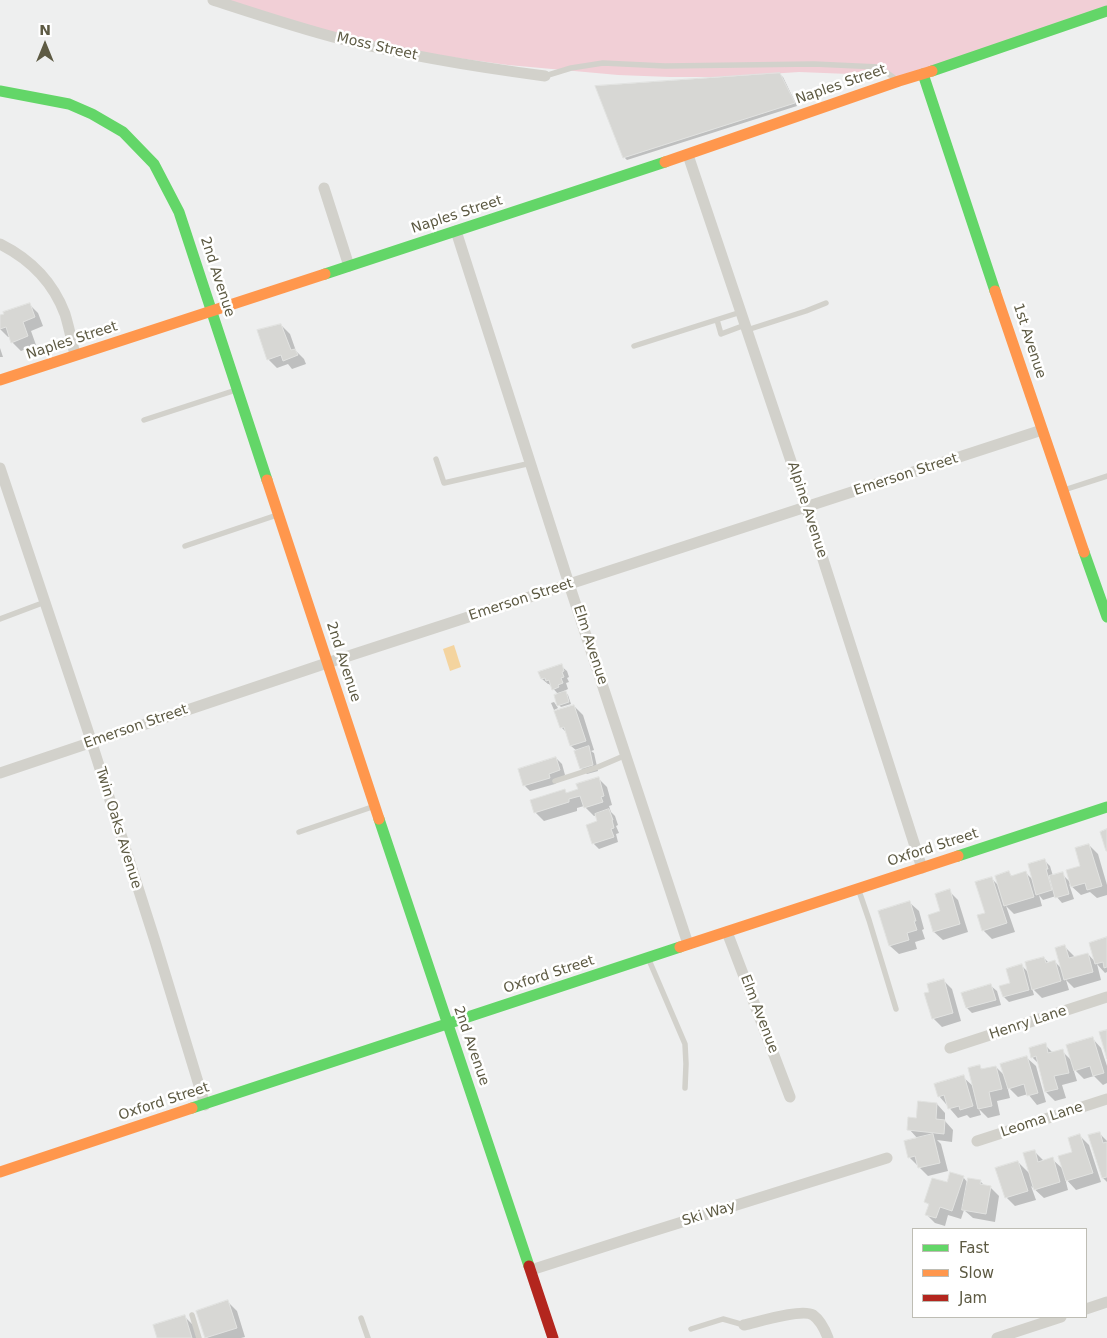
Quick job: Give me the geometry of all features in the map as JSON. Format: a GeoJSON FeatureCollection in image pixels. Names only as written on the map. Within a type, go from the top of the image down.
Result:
{"type":"FeatureCollection","features":[{"type":"Feature","properties":{"kind":"street","name":"Moss Street"},"geometry":{"type":"LineString","coordinates":[[213,0],[342,39],[445,62],[545,76]]}},
{"type":"Feature","properties":{"kind":"street","name":"Naples Street"},"geometry":{"type":"LineString","coordinates":[[0,380],[688,155],[1106,9]]}},
{"type":"Feature","properties":{"kind":"street","name":"1st Avenue"},"geometry":{"type":"LineString","coordinates":[[923,74],[1107,618]]}},
{"type":"Feature","properties":{"kind":"street","name":"2nd Avenue"},"geometry":{"type":"LineString","coordinates":[[0,91],[69,104],[92,114],[124,132],[154,164],[179,212],[327,664],[553,1338]]}},
{"type":"Feature","properties":{"kind":"street","name":"Alpine Avenue"},"geometry":{"type":"LineString","coordinates":[[688,155],[806,507],[922,868]]}},
{"type":"Feature","properties":{"kind":"street"},"geometry":{"type":"LineString","coordinates":[[324,188],[350,266]]}},
{"type":"Feature","properties":{"kind":"street","name":"Elm Avenue"},"geometry":{"type":"LineString","coordinates":[[456,231],[569,584],[688,944]]}},
{"type":"Feature","properties":{"kind":"street"},"geometry":{"type":"LineString","coordinates":[[0,244],[14,251],[37,268],[54,290],[65,314],[76,355]]}},
{"type":"Feature","properties":{"kind":"street","name":"Emerson Street"},"geometry":{"type":"LineString","coordinates":[[0,773],[569,584],[1042,430]]}},
{"type":"Feature","properties":{"kind":"street","name":"Twin Oaks Avenue"},"geometry":{"type":"LineString","coordinates":[[0,468],[91,742],[205,1105]]}},
{"type":"Feature","properties":{"kind":"street","name":"Oxford Street"},"geometry":{"type":"LineString","coordinates":[[0,1172],[1107,807]]}},
{"type":"Feature","properties":{"kind":"street","name":"Elm Avenue"},"geometry":{"type":"LineString","coordinates":[[727,932],[790,1096]]}},
{"type":"Feature","properties":{"kind":"street","name":"Henry Lane"},"geometry":{"type":"LineString","coordinates":[[950,1048],[1107,997]]}},
{"type":"Feature","properties":{"kind":"street","name":"Leoma Lane"},"geometry":{"type":"LineString","coordinates":[[977,1141],[1107,1100]]}},
{"type":"Feature","properties":{"kind":"street","name":"Ski Way"},"geometry":{"type":"LineString","coordinates":[[531,1270],[887,1158]]}},
{"type":"Feature","properties":{"kind":"street"},"geometry":{"type":"LineString","coordinates":[[1087,1309],[1107,1302]]}},
{"type":"Feature","properties":{"kind":"street"},"geometry":{"type":"LineString","coordinates":[[744,1325],[804,1312],[813,1316],[826,1333]]}},
{"type":"Feature","properties":{"kind":"street"},"geometry":{"type":"LineString","coordinates":[[997,1338],[1058,1318]]}},
{"type":"Feature","properties":{"kind":"lane"},"geometry":{"type":"LineString","coordinates":[[545,76],[571,68],[603,63],[665,66],[814,64],[879,67],[899,81]]}},
{"type":"Feature","properties":{"kind":"lane"},"geometry":{"type":"LineString","coordinates":[[717,320],[721,334],[806,311],[826,303]]}},
{"type":"Feature","properties":{"kind":"lane"},"geometry":{"type":"LineString","coordinates":[[634,346],[741,312]]}},
{"type":"Feature","properties":{"kind":"lane"},"geometry":{"type":"LineString","coordinates":[[144,420],[238,389]]}},
{"type":"Feature","properties":{"kind":"lane"},"geometry":{"type":"LineString","coordinates":[[436,459],[444,483],[531,463]]}},
{"type":"Feature","properties":{"kind":"lane"},"geometry":{"type":"LineString","coordinates":[[1064,490],[1107,476]]}},
{"type":"Feature","properties":{"kind":"lane"},"geometry":{"type":"LineString","coordinates":[[185,546],[279,515]]}},
{"type":"Feature","properties":{"kind":"lane"},"geometry":{"type":"LineString","coordinates":[[0,619],[45,602]]}},
{"type":"Feature","properties":{"kind":"lane"},"geometry":{"type":"LineString","coordinates":[[555,781],[598,767],[626,755]]}},
{"type":"Feature","properties":{"kind":"lane"},"geometry":{"type":"LineString","coordinates":[[299,832],[375,806]]}},
{"type":"Feature","properties":{"kind":"lane"},"geometry":{"type":"LineString","coordinates":[[858,889],[896,1009]]}},
{"type":"Feature","properties":{"kind":"lane"},"geometry":{"type":"LineString","coordinates":[[648,958],[685,1044],[685,1088]]}},
{"type":"Feature","properties":{"kind":"lane"},"geometry":{"type":"LineString","coordinates":[[192,1315],[199,1338]]}},
{"type":"Feature","properties":{"kind":"lane"},"geometry":{"type":"LineString","coordinates":[[361,1318],[368,1338]]}},
{"type":"Feature","properties":{"kind":"lane"},"geometry":{"type":"LineString","coordinates":[[691,1329],[723,1319],[744,1325]]}},
{"type":"Feature","properties":{"kind":"shaded area"},"geometry":{"type":"Polygon","coordinates":[[[216,0],[1107,0],[1107,16],[925,77],[799,72],[724,77],[670,77],[618,75],[508,65],[443,56],[373,43],[216,0]]]}},
{"type":"Feature","properties":{"kind":"shaded area"},"geometry":{"type":"Polygon","coordinates":[[[454,645],[461,667],[450,671],[443,649],[454,645]]]}},
{"type":"Feature","properties":{"kind":"building"},"geometry":{"type":"Polygon","coordinates":[[[780,73],[795,103],[623,158],[595,86],[780,73]]]}},
{"type":"Feature","properties":{"kind":"building"},"geometry":{"type":"Polygon","coordinates":[[[30,303],[35,317],[23,322],[28,336],[11,343],[6,327],[0,329],[0,315],[4,314],[3,312],[30,303]]]}},
{"type":"Feature","properties":{"kind":"building"},"geometry":{"type":"Polygon","coordinates":[[[281,324],[291,350],[295,349],[298,355],[283,361],[281,355],[267,360],[257,330],[281,324]]]}},
{"type":"Feature","properties":{"kind":"building"},"geometry":{"type":"Polygon","coordinates":[[[562,664],[564,677],[561,678],[563,683],[552,690],[549,680],[541,679],[538,672],[562,664]]]}},
{"type":"Feature","properties":{"kind":"building"},"geometry":{"type":"Polygon","coordinates":[[[566,691],[569,702],[557,706],[554,695],[566,691]]]}},
{"type":"Feature","properties":{"kind":"building"},"geometry":{"type":"Polygon","coordinates":[[[574,705],[586,741],[570,746],[564,727],[560,728],[554,711],[574,705]]]}},
{"type":"Feature","properties":{"kind":"building"},"geometry":{"type":"Polygon","coordinates":[[[589,746],[593,765],[580,769],[574,751],[589,746]]]}},
{"type":"Feature","properties":{"kind":"building"},"geometry":{"type":"Polygon","coordinates":[[[556,757],[560,770],[549,774],[550,778],[523,786],[518,769],[556,757]]]}},
{"type":"Feature","properties":{"kind":"building"},"geometry":{"type":"Polygon","coordinates":[[[599,777],[604,796],[601,797],[603,802],[584,808],[580,796],[569,799],[569,802],[534,813],[530,800],[565,789],[566,793],[578,789],[576,784],[599,777]]]}},
{"type":"Feature","properties":{"kind":"building"},"geometry":{"type":"Polygon","coordinates":[[[609,809],[613,820],[614,828],[611,829],[614,837],[592,844],[586,825],[597,821],[595,814],[609,809]]]}},
{"type":"Feature","properties":{"kind":"building"},"geometry":{"type":"Polygon","coordinates":[[[1107,829],[1107,851],[1106,851],[1100,832],[1107,829]]]}},
{"type":"Feature","properties":{"kind":"building"},"geometry":{"type":"Polygon","coordinates":[[[1089,844],[1102,886],[1087,890],[1085,883],[1071,887],[1066,870],[1080,866],[1075,848],[1089,844]]]}},
{"type":"Feature","properties":{"kind":"building"},"geometry":{"type":"Polygon","coordinates":[[[1045,859],[1052,890],[1036,895],[1028,864],[1045,859]]]}},
{"type":"Feature","properties":{"kind":"building"},"geometry":{"type":"Polygon","coordinates":[[[1009,871],[1011,876],[1026,871],[1034,897],[1004,906],[995,876],[1009,871]]]}},
{"type":"Feature","properties":{"kind":"building"},"geometry":{"type":"Polygon","coordinates":[[[1063,872],[1069,894],[1055,898],[1049,876],[1063,872]]]}},
{"type":"Feature","properties":{"kind":"building"},"geometry":{"type":"Polygon","coordinates":[[[992,877],[1007,923],[982,931],[977,915],[985,913],[975,882],[992,877]]]}},
{"type":"Feature","properties":{"kind":"building"},"geometry":{"type":"Polygon","coordinates":[[[950,889],[960,924],[933,932],[928,915],[940,911],[935,894],[950,889]]]}},
{"type":"Feature","properties":{"kind":"building"},"geometry":{"type":"Polygon","coordinates":[[[910,901],[917,930],[907,933],[909,940],[889,946],[878,911],[910,901]]]}},
{"type":"Feature","properties":{"kind":"building"},"geometry":{"type":"Polygon","coordinates":[[[1107,937],[1107,967],[1104,968],[1103,962],[1095,964],[1089,943],[1107,937]]]}},
{"type":"Feature","properties":{"kind":"building"},"geometry":{"type":"Polygon","coordinates":[[[1065,945],[1069,958],[1088,953],[1093,972],[1064,980],[1055,948],[1065,945]]]}},
{"type":"Feature","properties":{"kind":"building"},"geometry":{"type":"Polygon","coordinates":[[[1044,957],[1046,963],[1055,960],[1061,981],[1032,990],[1025,962],[1044,957]]]}},
{"type":"Feature","properties":{"kind":"building"},"geometry":{"type":"Polygon","coordinates":[[[1022,964],[1029,990],[1003,997],[999,986],[1010,983],[1006,969],[1022,964]]]}},
{"type":"Feature","properties":{"kind":"building"},"geometry":{"type":"Polygon","coordinates":[[[944,979],[953,1013],[932,1019],[924,993],[929,992],[927,984],[944,979]]]}},
{"type":"Feature","properties":{"kind":"building"},"geometry":{"type":"Polygon","coordinates":[[[991,984],[996,1000],[966,1008],[961,993],[991,984]]]}},
{"type":"Feature","properties":{"kind":"building"},"geometry":{"type":"Polygon","coordinates":[[[1107,1030],[1107,1059],[1099,1032],[1107,1030]]]}},
{"type":"Feature","properties":{"kind":"building"},"geometry":{"type":"Polygon","coordinates":[[[1093,1037],[1104,1073],[1093,1076],[1090,1066],[1074,1071],[1066,1045],[1093,1037]]]}},
{"type":"Feature","properties":{"kind":"building"},"geometry":{"type":"Polygon","coordinates":[[[1046,1043],[1048,1053],[1063,1049],[1069,1073],[1054,1076],[1058,1089],[1045,1092],[1036,1056],[1031,1058],[1029,1048],[1046,1043]]]}},
{"type":"Feature","properties":{"kind":"building"},"geometry":{"type":"Polygon","coordinates":[[[1027,1056],[1038,1093],[1027,1096],[1024,1084],[1008,1089],[1000,1064],[1027,1056]]]}},
{"type":"Feature","properties":{"kind":"building"},"geometry":{"type":"Polygon","coordinates":[[[980,1065],[981,1069],[996,1066],[1002,1089],[989,1092],[992,1106],[978,1109],[968,1068],[980,1065]]]}},
{"type":"Feature","properties":{"kind":"building"},"geometry":{"type":"Polygon","coordinates":[[[964,1075],[973,1106],[960,1110],[959,1106],[948,1109],[944,1095],[938,1097],[934,1084],[964,1075]]]}},
{"type":"Feature","properties":{"kind":"building"},"geometry":{"type":"Polygon","coordinates":[[[918,1101],[937,1103],[936,1119],[945,1120],[944,1134],[907,1130],[908,1117],[916,1118],[918,1101]]]}},
{"type":"Feature","properties":{"kind":"building"},"geometry":{"type":"Polygon","coordinates":[[[1100,1132],[1103,1143],[1107,1142],[1107,1177],[1102,1178],[1088,1135],[1100,1132]]]}},
{"type":"Feature","properties":{"kind":"building"},"geometry":{"type":"Polygon","coordinates":[[[933,1134],[940,1163],[918,1168],[915,1156],[908,1158],[904,1141],[933,1134]]]}},
{"type":"Feature","properties":{"kind":"building"},"geometry":{"type":"Polygon","coordinates":[[[1080,1134],[1093,1173],[1066,1181],[1058,1156],[1072,1152],[1068,1138],[1080,1134]]]}},
{"type":"Feature","properties":{"kind":"building"},"geometry":{"type":"Polygon","coordinates":[[[1035,1150],[1038,1162],[1053,1157],[1060,1182],[1034,1190],[1023,1153],[1035,1150]]]}},
{"type":"Feature","properties":{"kind":"building"},"geometry":{"type":"Polygon","coordinates":[[[1018,1161],[1028,1191],[1005,1198],[995,1168],[1018,1161]]]}},
{"type":"Feature","properties":{"kind":"building"},"geometry":{"type":"Polygon","coordinates":[[[950,1172],[964,1176],[952,1211],[940,1207],[936,1218],[925,1215],[929,1204],[924,1202],[932,1178],[947,1182],[950,1172]]]}},
{"type":"Feature","properties":{"kind":"building"},"geometry":{"type":"Polygon","coordinates":[[[968,1178],[981,1180],[980,1184],[991,1186],[986,1214],[962,1210],[968,1178]]]}},
{"type":"Feature","properties":{"kind":"building"},"geometry":{"type":"Polygon","coordinates":[[[228,1300],[237,1328],[205,1338],[196,1311],[228,1300]]]}},
{"type":"Feature","properties":{"kind":"building"},"geometry":{"type":"Polygon","coordinates":[[[185,1315],[192,1338],[157,1338],[153,1325],[185,1315]]]}},
{"type":"Feature","properties":{"kind":"traffic: fast"},"geometry":{"type":"LineString","coordinates":[[932,71],[1107,11]]}},
{"type":"Feature","properties":{"kind":"traffic: fast"},"geometry":{"type":"LineString","coordinates":[[923,74],[995,291]]}},
{"type":"Feature","properties":{"kind":"traffic: fast"},"geometry":{"type":"LineString","coordinates":[[0,91],[69,104],[92,114],[123,132],[154,164],[179,212],[267,480]]}},
{"type":"Feature","properties":{"kind":"traffic: fast"},"geometry":{"type":"LineString","coordinates":[[325,274],[665,162]]}},
{"type":"Feature","properties":{"kind":"traffic: fast"},"geometry":{"type":"LineString","coordinates":[[1084,552],[1107,617]]}},
{"type":"Feature","properties":{"kind":"traffic: fast"},"geometry":{"type":"LineString","coordinates":[[958,856],[1107,807]]}},
{"type":"Feature","properties":{"kind":"traffic: fast"},"geometry":{"type":"LineString","coordinates":[[379,819],[529,1266]]}},
{"type":"Feature","properties":{"kind":"traffic: fast"},"geometry":{"type":"LineString","coordinates":[[192,1108],[680,947]]}},
{"type":"Feature","properties":{"kind":"traffic: slow"},"geometry":{"type":"LineString","coordinates":[[665,162],[932,71]]}},
{"type":"Feature","properties":{"kind":"traffic: slow"},"geometry":{"type":"LineString","coordinates":[[0,380],[325,274]]}},
{"type":"Feature","properties":{"kind":"traffic: slow"},"geometry":{"type":"LineString","coordinates":[[995,291],[1084,552]]}},
{"type":"Feature","properties":{"kind":"traffic: slow"},"geometry":{"type":"LineString","coordinates":[[267,480],[379,819]]}},
{"type":"Feature","properties":{"kind":"traffic: slow"},"geometry":{"type":"LineString","coordinates":[[680,947],[958,856]]}},
{"type":"Feature","properties":{"kind":"traffic: slow"},"geometry":{"type":"LineString","coordinates":[[0,1172],[192,1108]]}},
{"type":"Feature","properties":{"kind":"traffic: jam"},"geometry":{"type":"LineString","coordinates":[[529,1266],[553,1338]]}}]}
